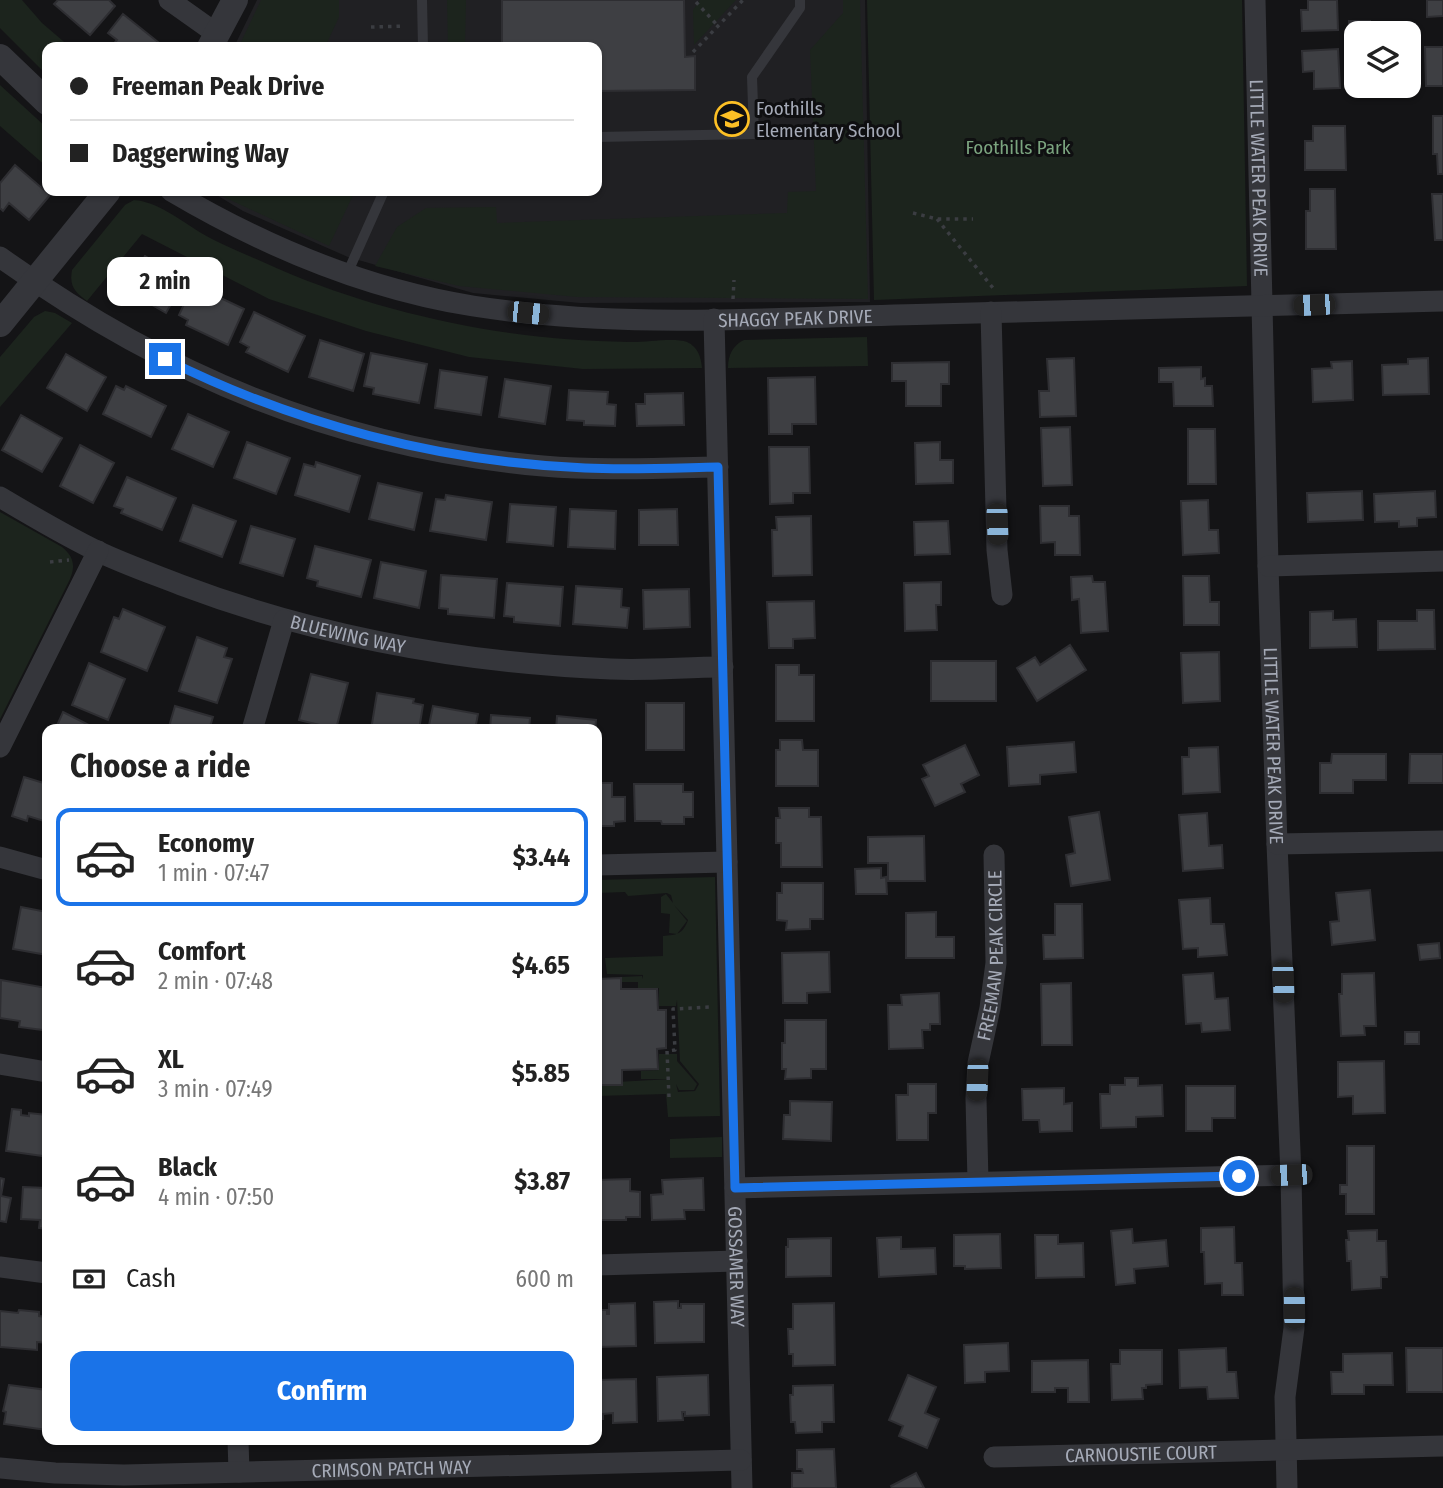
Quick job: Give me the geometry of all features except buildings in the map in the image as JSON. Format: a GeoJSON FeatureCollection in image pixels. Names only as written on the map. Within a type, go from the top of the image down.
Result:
{"type":"FeatureCollection","features":[{"type":"Feature","properties":{"kind":"street"},"geometry":{"type":"LineString","coordinates":[[169,0],[216,41],[235,0]]}},
{"type":"Feature","properties":{"kind":"street","name":"LITTLE WATER PEAK DRIVE"},"geometry":{"type":"LineString","coordinates":[[1255,0],[1268,566],[1291,1175],[1294,1328],[1285,1397],[1287,1488]]}},
{"type":"Feature","properties":{"kind":"street"},"geometry":{"type":"LineString","coordinates":[[0,57],[42,97]]}},
{"type":"Feature","properties":{"kind":"street"},"geometry":{"type":"LineString","coordinates":[[0,324],[104,196]]}},
{"type":"Feature","properties":{"kind":"street","name":"SHAGGY PEAK DRIVE"},"geometry":{"type":"LineString","coordinates":[[180,196],[232,226],[347,274],[470,306],[585,319],[714,319],[1443,301]]}},
{"type":"Feature","properties":{"kind":"street"},"geometry":{"type":"LineString","coordinates":[[0,257],[99,324],[190,372],[298,415],[350,431],[449,453],[543,466],[625,469],[718,467]]}},
{"type":"Feature","properties":{"kind":"street"},"geometry":{"type":"LineString","coordinates":[[991,312],[997,550],[1002,595]]}},
{"type":"Feature","properties":{"kind":"street","name":"GOSSAMER WAY"},"geometry":{"type":"LineString","coordinates":[[714,319],[742,1488]]}},
{"type":"Feature","properties":{"kind":"street","name":"BLUEWING WAY"},"geometry":{"type":"LineString","coordinates":[[0,497],[98,551],[223,600],[284,620],[358,638],[496,660],[614,669],[723,667]]}},
{"type":"Feature","properties":{"kind":"street"},"geometry":{"type":"LineString","coordinates":[[0,747],[98,551]]}},
{"type":"Feature","properties":{"kind":"street"},"geometry":{"type":"LineString","coordinates":[[1268,566],[1443,561]]}},
{"type":"Feature","properties":{"kind":"street"},"geometry":{"type":"LineString","coordinates":[[255,724],[284,620]]}},
{"type":"Feature","properties":{"kind":"street"},"geometry":{"type":"LineString","coordinates":[[1277,845],[1443,841]]}},
{"type":"Feature","properties":{"kind":"street","name":"FREEMAN PEAK CIRCLE"},"geometry":{"type":"LineString","coordinates":[[978,1182],[978,1063],[996,963],[994,855]]}},
{"type":"Feature","properties":{"kind":"street"},"geometry":{"type":"LineString","coordinates":[[0,857],[42,869]]}},
{"type":"Feature","properties":{"kind":"street"},"geometry":{"type":"LineString","coordinates":[[602,865],[727,862]]}},
{"type":"Feature","properties":{"kind":"street"},"geometry":{"type":"LineString","coordinates":[[0,1064],[42,1071]]}},
{"type":"Feature","properties":{"kind":"street"},"geometry":{"type":"LineString","coordinates":[[735,1188],[1291,1175]]}},
{"type":"Feature","properties":{"kind":"street"},"geometry":{"type":"LineString","coordinates":[[602,1265],[737,1261]]}},
{"type":"Feature","properties":{"kind":"street"},"geometry":{"type":"LineString","coordinates":[[0,1267],[42,1272]]}},
{"type":"Feature","properties":{"kind":"street"},"geometry":{"type":"LineString","coordinates":[[238,1445],[239,1472]]}},
{"type":"Feature","properties":{"kind":"street","name":"CARNOUSTIE COURT"},"geometry":{"type":"LineString","coordinates":[[995,1457],[1443,1446]]}},
{"type":"Feature","properties":{"kind":"street","name":"CRIMSON PATCH WAY"},"geometry":{"type":"LineString","coordinates":[[0,1468],[89,1475],[741,1460]]}},
{"type":"Feature","properties":{"kind":"lane"},"geometry":{"type":"LineString","coordinates":[[422,0],[423,42]]}},
{"type":"Feature","properties":{"kind":"lane"},"geometry":{"type":"LineString","coordinates":[[602,137],[754,134],[752,78],[800,8],[800,0]]}},
{"type":"Feature","properties":{"kind":"lane"},"geometry":{"type":"LineString","coordinates":[[347,274],[382,196]]}},
{"type":"Feature","properties":{"kind":"path"},"geometry":{"type":"LineString","coordinates":[[693,51],[743,0]]}},
{"type":"Feature","properties":{"kind":"path"},"geometry":{"type":"LineString","coordinates":[[695,2],[718,26]]}},
{"type":"Feature","properties":{"kind":"path"},"geometry":{"type":"LineString","coordinates":[[371,27],[405,26]]}},
{"type":"Feature","properties":{"kind":"path"},"geometry":{"type":"LineString","coordinates":[[914,213],[936,219],[973,219]]}},
{"type":"Feature","properties":{"kind":"path"},"geometry":{"type":"LineString","coordinates":[[936,219],[993,288]]}},
{"type":"Feature","properties":{"kind":"path"},"geometry":{"type":"LineString","coordinates":[[733,299],[734,280]]}},
{"type":"Feature","properties":{"kind":"path"},"geometry":{"type":"LineString","coordinates":[[50,562],[74,560]]}},
{"type":"Feature","properties":{"kind":"path"},"geometry":{"type":"LineString","coordinates":[[669,1097],[667,1051],[675,1050],[673,1009],[711,1007]]}},
{"type":"Feature","properties":{"kind":"shaded area","name":"Foothills Elementary School"},"geometry":{"type":"Polygon","coordinates":[[[257,0],[865,0],[870,302],[580,303],[473,293],[348,257],[243,211],[218,196],[602,196],[602,42],[236,42],[257,0]]]}},
{"type":"Feature","properties":{"kind":"green space"},"geometry":{"type":"Polygon","coordinates":[[[0,0],[22,0],[42,23],[64,42],[42,42],[42,70],[0,28],[0,0]]]}},
{"type":"Feature","properties":{"kind":"green space"},"geometry":{"type":"Polygon","coordinates":[[[261,0],[339,0],[339,17],[327,42],[241,42],[261,0]]]}},
{"type":"Feature","properties":{"kind":"green space"},"geometry":{"type":"Polygon","coordinates":[[[447,0],[466,0],[465,42],[448,42],[447,0]]]}},
{"type":"Feature","properties":{"kind":"green space"},"geometry":{"type":"Polygon","coordinates":[[[700,0],[736,0],[694,45],[693,10],[700,0]]]}},
{"type":"Feature","properties":{"kind":"green space"},"geometry":{"type":"Polygon","coordinates":[[[843,0],[860,0],[868,299],[577,297],[459,286],[375,266],[397,227],[426,208],[496,207],[497,223],[787,213],[788,192],[816,191],[810,50],[843,13],[843,0]]]}},
{"type":"Feature","properties":{"kind":"green space","name":"Foothills Park"},"geometry":{"type":"Polygon","coordinates":[[[867,0],[1242,0],[1247,286],[874,300],[867,0]]]}},
{"type":"Feature","properties":{"kind":"green space"},"geometry":{"type":"Polygon","coordinates":[[[0,85],[42,123],[42,163],[0,126],[0,85]]]}},
{"type":"Feature","properties":{"kind":"green space"},"geometry":{"type":"Polygon","coordinates":[[[222,196],[353,196],[329,246],[222,196]]]}},
{"type":"Feature","properties":{"kind":"green space"},"geometry":{"type":"Polygon","coordinates":[[[134,200],[154,205],[216,241],[291,274],[377,304],[466,326],[529,336],[611,342],[687,342],[700,356],[702,368],[583,369],[469,357],[366,331],[269,299],[142,234],[87,301],[74,288],[72,270],[125,205],[134,200]]]}},
{"type":"Feature","properties":{"kind":"green space"},"geometry":{"type":"Polygon","coordinates":[[[45,311],[55,313],[72,323],[0,407],[0,357],[34,317],[45,311]]]}},
{"type":"Feature","properties":{"kind":"green space"},"geometry":{"type":"Polygon","coordinates":[[[867,337],[868,366],[728,368],[732,351],[744,340],[867,337]]]}},
{"type":"Feature","properties":{"kind":"green space"},"geometry":{"type":"Polygon","coordinates":[[[0,512],[62,547],[71,557],[73,569],[0,719],[0,512]]]}},
{"type":"Feature","properties":{"kind":"green space"},"geometry":{"type":"Polygon","coordinates":[[[715,877],[720,1116],[668,1117],[666,1094],[602,1096],[602,1083],[672,1079],[641,1079],[641,1071],[659,1070],[659,1054],[677,1054],[677,1061],[697,1084],[694,1090],[679,1090],[676,1084],[678,1092],[695,1091],[699,1084],[680,1061],[677,1000],[676,1006],[659,1006],[659,988],[638,988],[638,982],[622,982],[622,977],[642,976],[643,979],[643,975],[607,974],[605,958],[663,956],[663,936],[676,934],[669,933],[670,914],[661,913],[661,897],[666,894],[673,903],[671,895],[667,893],[628,896],[625,892],[602,893],[602,880],[715,877]],[[674,905],[687,921],[677,934],[688,920],[674,905]]]}},
{"type":"Feature","properties":{"kind":"green space"},"geometry":{"type":"Polygon","coordinates":[[[722,1137],[722,1157],[670,1158],[670,1139],[722,1137]]]}},
{"type":"Feature","properties":{"kind":"place","name":"Foothills Elementary School"},"geometry":{"type":"Point","coordinates":[732,119]}},
{"type":"Feature","properties":{"kind":"route"},"geometry":{"type":"LineString","coordinates":[[165,359],[244,395],[298,415],[400,444],[543,466],[625,469],[718,467],[735,1188],[1239,1176]]}}]}
